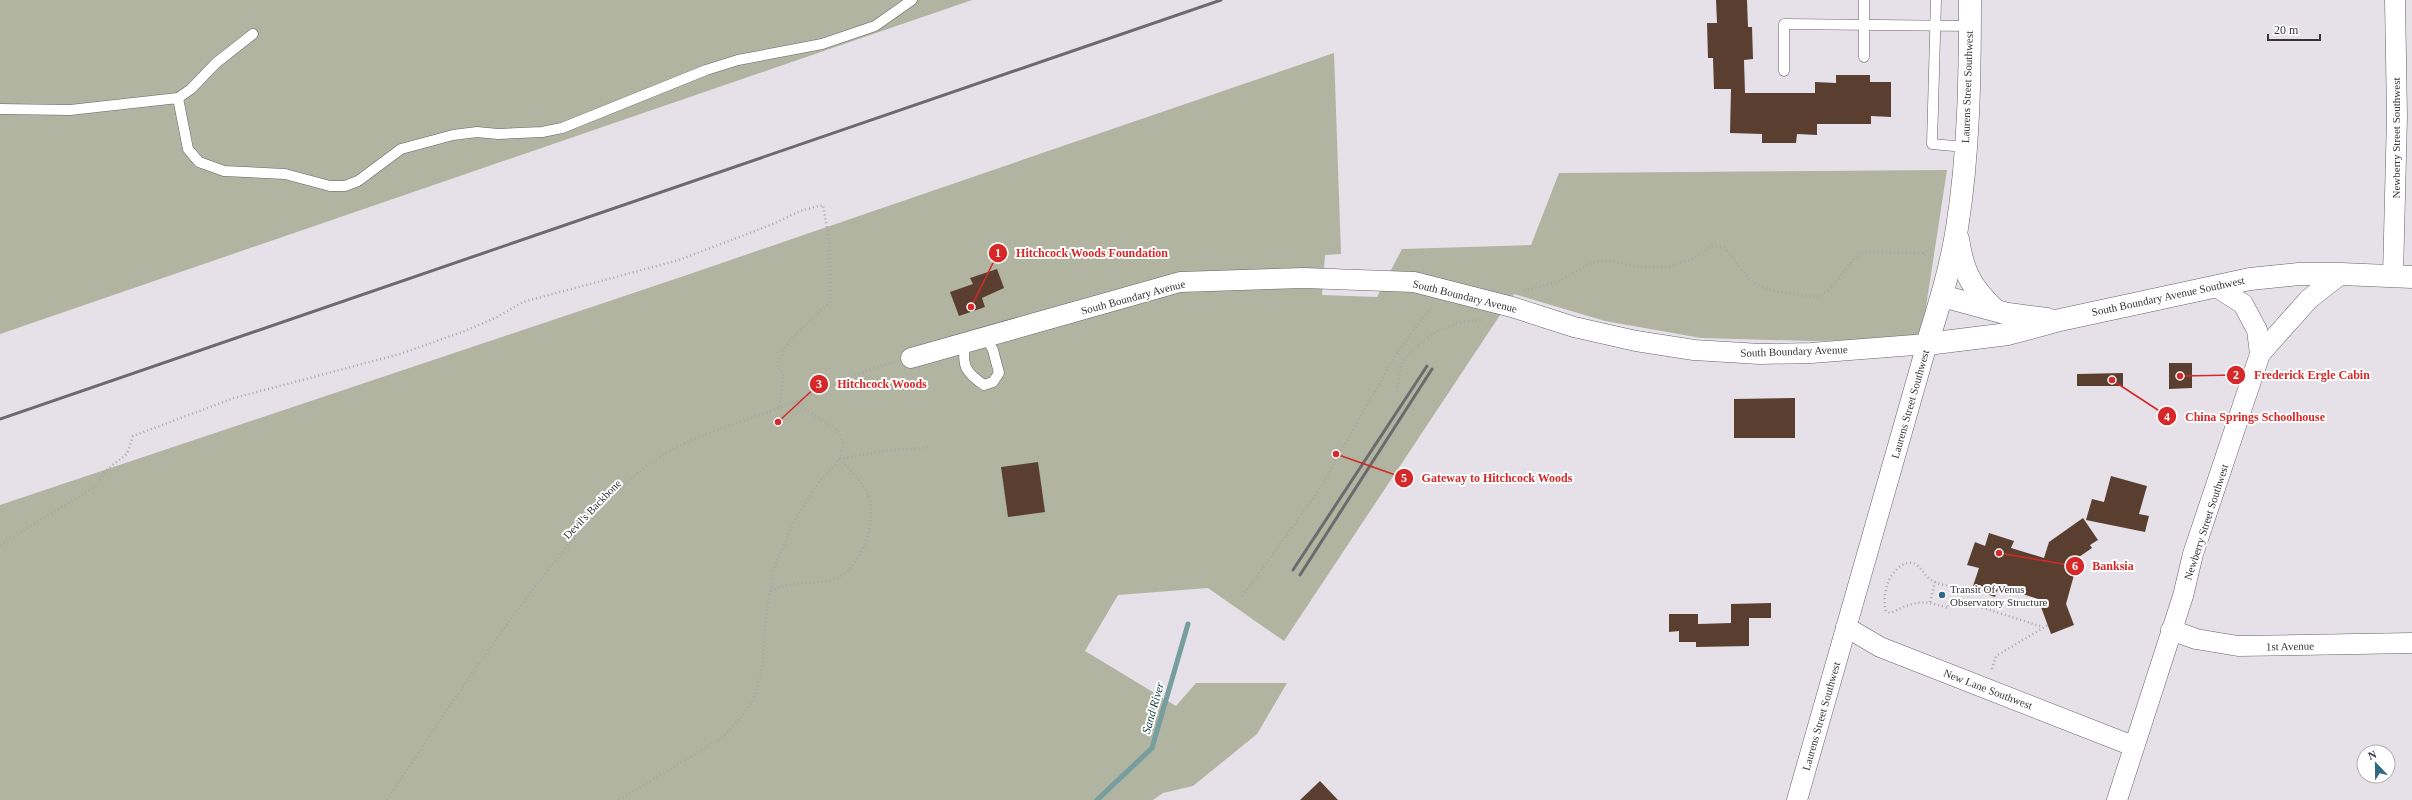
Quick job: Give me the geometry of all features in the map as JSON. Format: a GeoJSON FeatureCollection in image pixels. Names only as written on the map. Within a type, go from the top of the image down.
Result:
{"type":"FeatureCollection","features":[{"type":"Feature","properties":{"kind":"street","name":"Laurens Street Southwest"},"geometry":{"type":"LineString","coordinates":[[1797,800],[1942,296],[1957,230],[1965,147],[1970,0]]}},
{"type":"Feature","properties":{"kind":"street","name":"Newberry Street Southwest"},"geometry":{"type":"LineString","coordinates":[[2395,0],[2397,116],[2403,277]]}},
{"type":"Feature","properties":{"kind":"street"},"geometry":{"type":"LineString","coordinates":[[1957,230],[1963,266],[1970,282],[1995,310]]}},
{"type":"Feature","properties":{"kind":"street","name":"South Boundary Avenue Southwest"},"geometry":{"type":"LineString","coordinates":[[1928,344],[2008,334],[2060,320],[2250,279],[2299,274],[2341,274],[2403,277]]}},
{"type":"Feature","properties":{"kind":"street","name":"Newberry Street Southwest"},"geometry":{"type":"LineString","coordinates":[[2117,800],[2133,746],[2183,596],[2193,554],[2260,354],[2309,299],[2341,274]]}},
{"type":"Feature","properties":{"kind":"street","name":"South Boundary Avenue"},"geometry":{"type":"LineString","coordinates":[[912,358],[1180,282],[1304,278],[1414,282],[1444,289],[1574,327],[1636,341],[1694,350],[1767,354],[1928,344]]}},
{"type":"Feature","properties":{"kind":"street"},"geometry":{"type":"LineString","coordinates":[[2215,286],[2242,304],[2257,330],[2260,354]]}},
{"type":"Feature","properties":{"kind":"street"},"geometry":{"type":"LineString","coordinates":[[1942,296],[2028,318],[2060,320]]}},
{"type":"Feature","properties":{"kind":"street","name":"New Lane Southwest"},"geometry":{"type":"LineString","coordinates":[[1846,627],[1880,646],[2133,746]]}},
{"type":"Feature","properties":{"kind":"street","name":"1st Avenue"},"geometry":{"type":"LineString","coordinates":[[2171,630],[2196,639],[2238,646],[2412,643]]}},
{"type":"Feature","properties":{"kind":"lane"},"geometry":{"type":"LineString","coordinates":[[178,98],[188,149],[199,162],[224,171],[268,172],[330,186],[345,186],[358,181],[401,149],[453,135],[471,133],[517,134],[542,132],[562,128],[706,70],[738,60],[822,44],[875,26],[912,0]]}},
{"type":"Feature","properties":{"kind":"lane"},"geometry":{"type":"LineString","coordinates":[[1864,0],[1864,57]]}},
{"type":"Feature","properties":{"kind":"lane"},"geometry":{"type":"LineString","coordinates":[[1936,0],[1932,144],[1965,147]]}},
{"type":"Feature","properties":{"kind":"lane"},"geometry":{"type":"LineString","coordinates":[[1784,71],[1784,24],[1970,26]]}},
{"type":"Feature","properties":{"kind":"lane"},"geometry":{"type":"LineString","coordinates":[[0,109],[70,110],[178,98],[191,90],[216,63],[253,34]]}},
{"type":"Feature","properties":{"kind":"lane"},"geometry":{"type":"LineString","coordinates":[[965,344],[963,361],[972,376],[984,385],[993,382],[999,373],[993,350],[986,337]]}},
{"type":"Feature","properties":{"kind":"path"},"geometry":{"type":"LineString","coordinates":[[0,544],[96,486],[106,470],[127,454],[134,436],[234,398],[400,354],[465,331],[497,317],[523,302],[679,260],[773,224],[800,211],[823,205],[828,240],[831,301],[790,340],[776,366],[784,375],[779,408]]}},
{"type":"Feature","properties":{"kind":"path"},"geometry":{"type":"LineString","coordinates":[[1518,294],[1560,281],[1589,264],[1600,261],[1640,267],[1667,267],[1680,264],[1712,246],[1719,246],[1724,247],[1749,279],[1757,285],[1768,290],[1813,297],[1824,293],[1831,287],[1861,252],[1923,253],[1936,246]]}},
{"type":"Feature","properties":{"kind":"path"},"geometry":{"type":"LineString","coordinates":[[1923,253],[1932,264]]}},
{"type":"Feature","properties":{"kind":"path"},"geometry":{"type":"LineString","coordinates":[[1242,596],[1318,492],[1395,356],[1444,289]]}},
{"type":"Feature","properties":{"kind":"path"},"geometry":{"type":"LineString","coordinates":[[1397,387],[1405,360],[1429,338],[1446,327],[1459,323],[1486,320]]}},
{"type":"Feature","properties":{"kind":"path","name":"Devil's Backbone"},"geometry":{"type":"LineString","coordinates":[[387,800],[490,645],[558,556],[602,507],[640,471],[683,444],[794,402],[869,369],[912,358]]}},
{"type":"Feature","properties":{"kind":"path"},"geometry":{"type":"LineString","coordinates":[[619,800],[723,737],[754,698],[763,663],[765,627],[773,571],[794,521],[819,482],[840,459],[843,442],[837,430],[794,402]]}},
{"type":"Feature","properties":{"kind":"path"},"geometry":{"type":"LineString","coordinates":[[840,459],[884,451],[931,447]]}},
{"type":"Feature","properties":{"kind":"path"},"geometry":{"type":"LineString","coordinates":[[770,592],[788,585],[824,583],[840,577],[854,566],[868,530],[871,510],[868,495],[840,459]]}},
{"type":"Feature","properties":{"kind":"path"},"geometry":{"type":"LineString","coordinates":[[1917,564],[1934,582],[1955,587],[1952,598],[1948,608],[1930,602],[1917,601],[1890,613],[1886,611],[1884,605],[1887,584],[1893,571],[1902,565],[1917,564]]}},
{"type":"Feature","properties":{"kind":"path"},"geometry":{"type":"LineString","coordinates":[[1930,602],[1934,582]]}},
{"type":"Feature","properties":{"kind":"path"},"geometry":{"type":"LineString","coordinates":[[1952,598],[2043,627]]}},
{"type":"Feature","properties":{"kind":"path"},"geometry":{"type":"LineString","coordinates":[[1992,669],[1996,656],[2048,625]]}},
{"type":"Feature","properties":{"kind":"green space"},"geometry":{"type":"Polygon","coordinates":[[[0,0],[972,0],[0,334],[0,0]]]}},
{"type":"Feature","properties":{"kind":"green space"},"geometry":{"type":"Polygon","coordinates":[[[1334,53],[1341,254],[1325,255],[1322,295],[1377,297],[1402,249],[1531,245],[1559,173],[1947,170],[1921,339],[1812,341],[1701,338],[1605,321],[1514,294],[1284,641],[1208,588],[1118,595],[1085,651],[1176,706],[1196,683],[1287,683],[1257,734],[1193,786],[1163,793],[1153,800],[0,800],[0,505],[684,276],[1334,53]]]}},
{"type":"Feature","properties":{"kind":"building"},"geometry":{"type":"Polygon","coordinates":[[[1716,0],[1747,0],[1748,27],[1752,27],[1753,59],[1744,60],[1745,93],[1815,93],[1815,82],[1836,83],[1836,75],[1870,75],[1870,82],[1891,82],[1891,117],[1871,116],[1871,124],[1817,124],[1817,135],[1797,134],[1796,143],[1762,143],[1762,134],[1730,133],[1731,89],[1714,89],[1713,58],[1708,58],[1707,23],[1717,23],[1716,0]]]}},
{"type":"Feature","properties":{"kind":"building"},"geometry":{"type":"Polygon","coordinates":[[[997,269],[1004,288],[982,298],[985,307],[959,316],[950,292],[973,284],[970,278],[997,269]]]}},
{"type":"Feature","properties":{"kind":"building"},"geometry":{"type":"Polygon","coordinates":[[[2169,363],[2192,363],[2192,388],[2169,389],[2169,363]]]}},
{"type":"Feature","properties":{"kind":"building"},"geometry":{"type":"Polygon","coordinates":[[[2123,373],[2123,386],[2077,386],[2077,374],[2123,373]]]}},
{"type":"Feature","properties":{"kind":"building"},"geometry":{"type":"Polygon","coordinates":[[[1795,398],[1795,438],[1734,438],[1734,399],[1795,398]]]}},
{"type":"Feature","properties":{"kind":"building"},"geometry":{"type":"Polygon","coordinates":[[[1038,462],[1045,512],[1008,517],[1001,467],[1038,462]]]}},
{"type":"Feature","properties":{"kind":"building"},"geometry":{"type":"Polygon","coordinates":[[[2111,476],[2147,486],[2139,514],[2149,516],[2145,532],[2086,520],[2092,499],[2104,502],[2111,476]]]}},
{"type":"Feature","properties":{"kind":"building"},"geometry":{"type":"Polygon","coordinates":[[[2083,518],[2098,540],[2090,545],[2092,548],[2079,557],[2066,604],[2074,625],[2051,634],[2038,599],[1999,586],[1995,597],[1972,589],[1979,568],[1967,565],[1975,542],[1985,546],[1989,533],[2014,541],[2011,548],[2044,558],[2049,542],[2083,518]]]}},
{"type":"Feature","properties":{"kind":"building"},"geometry":{"type":"Polygon","coordinates":[[[1771,603],[1771,618],[1749,618],[1749,646],[1696,647],[1696,642],[1679,642],[1679,631],[1669,632],[1669,614],[1698,614],[1698,624],[1731,623],[1731,604],[1771,603]]]}},
{"type":"Feature","properties":{"kind":"building"},"geometry":{"type":"Polygon","coordinates":[[[1320,781],[1338,800],[1300,800],[1320,781]]]}},
{"type":"Feature","properties":{"kind":"waterway","name":"Sand River"},"geometry":{"type":"LineString","coordinates":[[1097,800],[1152,748],[1188,624]]}},
{"type":"Feature","properties":{"kind":"railway"},"geometry":{"type":"LineString","coordinates":[[0,419],[1221,0]]}},
{"type":"Feature","properties":{"kind":"railway"},"geometry":{"type":"LineString","coordinates":[[1293,570],[1427,366]]}},
{"type":"Feature","properties":{"kind":"railway"},"geometry":{"type":"LineString","coordinates":[[1300,575],[1432,369]]}},
{"type":"Feature","properties":{"kind":"place","name":"Hitchcock Woods Foundation"},"geometry":{"type":"Point","coordinates":[971,307]}},
{"type":"Feature","properties":{"kind":"place","name":"Frederick Ergle Cabin"},"geometry":{"type":"Point","coordinates":[2180,376]}},
{"type":"Feature","properties":{"kind":"place","name":"China Springs Schoolhouse"},"geometry":{"type":"Point","coordinates":[2112,380]}},
{"type":"Feature","properties":{"kind":"place","name":"Hitchcock Woods"},"geometry":{"type":"Point","coordinates":[778,422]}},
{"type":"Feature","properties":{"kind":"place","name":"Gateway to Hitchcock Woods"},"geometry":{"type":"Point","coordinates":[1336,454]}},
{"type":"Feature","properties":{"kind":"place","name":"Banksia"},"geometry":{"type":"Point","coordinates":[1999,553]}},
{"type":"Feature","properties":{"kind":"place","name":"Transit Of Venus Observatory Structure"},"geometry":{"type":"Point","coordinates":[1942,595]}}]}
